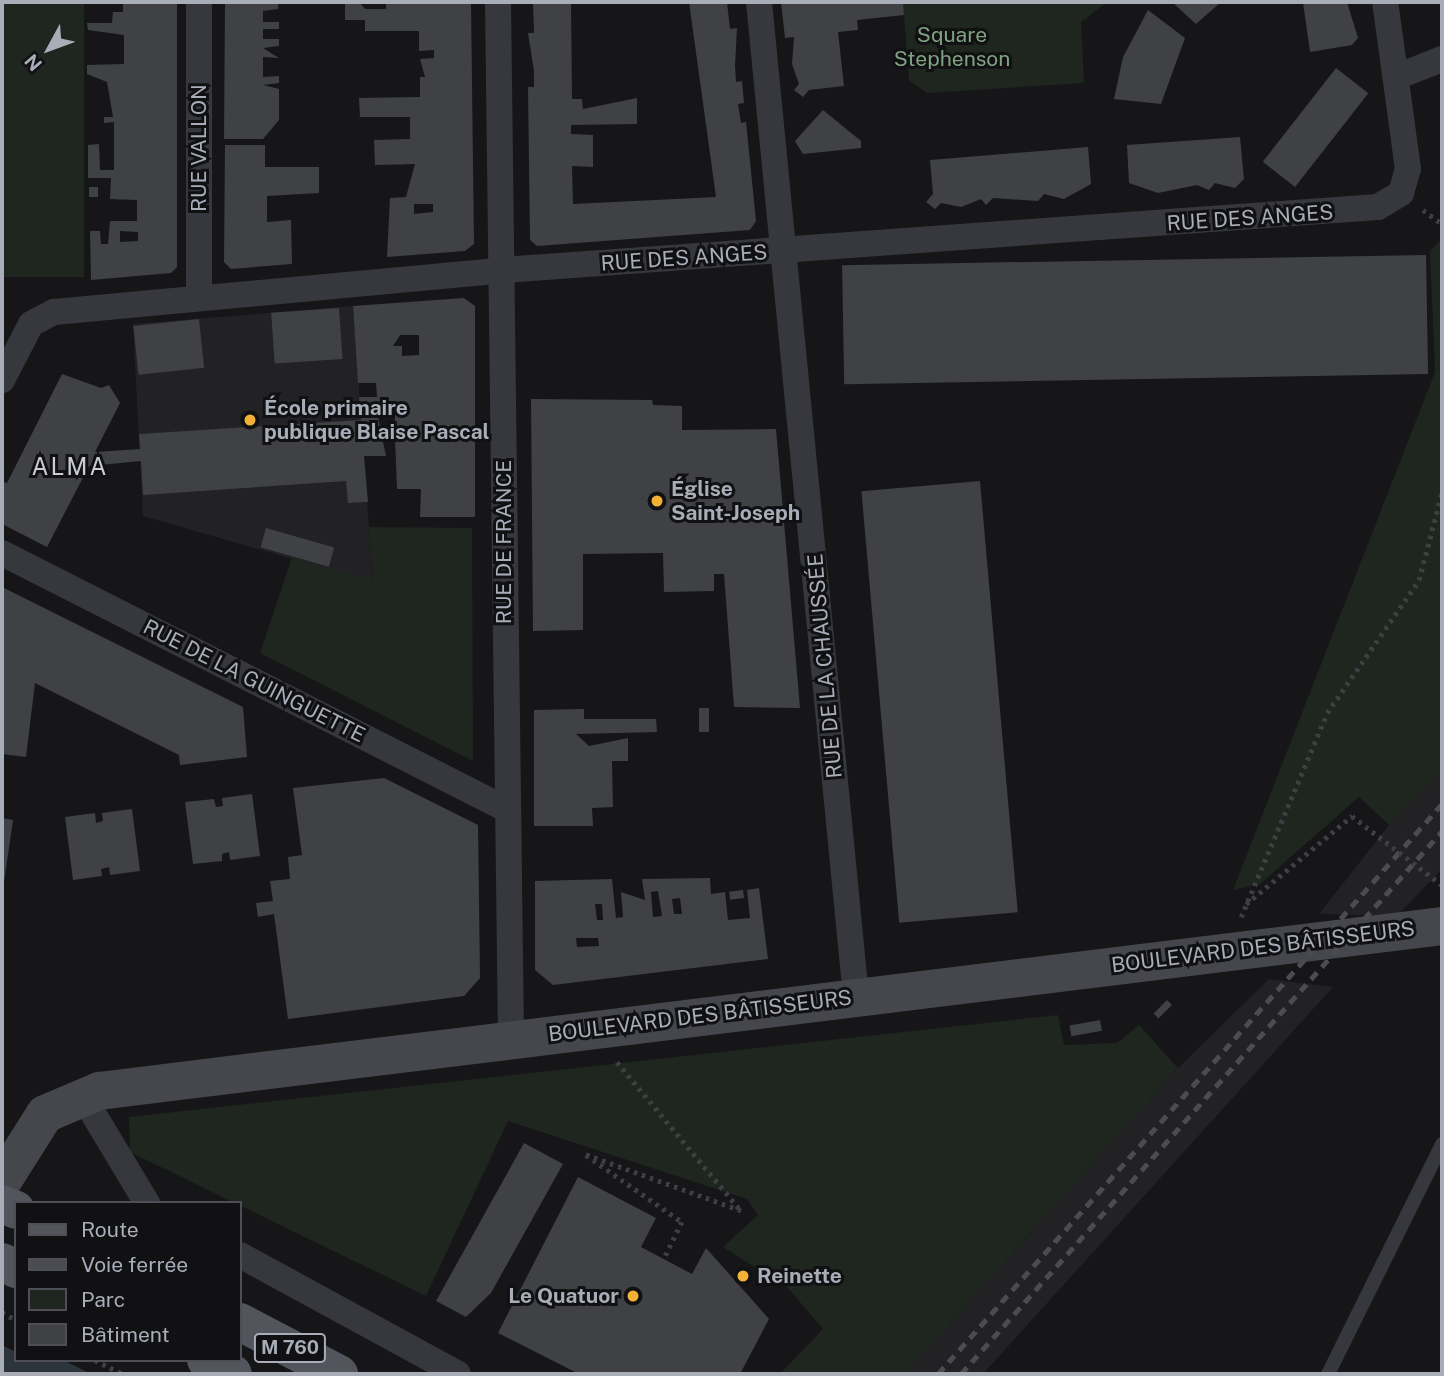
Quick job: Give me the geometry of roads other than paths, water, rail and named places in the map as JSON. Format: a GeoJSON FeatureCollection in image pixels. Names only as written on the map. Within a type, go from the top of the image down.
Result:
{"type":"FeatureCollection","features":[{"type":"Feature","properties":{"kind":"main road","name":"M 760"},"geometry":{"type":"LineString","coordinates":[[242,1323],[339,1374]]}},
{"type":"Feature","properties":{"kind":"main road","name":"M 760"},"geometry":{"type":"LineString","coordinates":[[210,1362],[233,1374]]}},
{"type":"Feature","properties":{"kind":"street","name":"RUE VALLON"},"geometry":{"type":"LineString","coordinates":[[199,2],[199,295]]}},
{"type":"Feature","properties":{"kind":"street","name":"RUE DE FRANCE"},"geometry":{"type":"LineString","coordinates":[[498,2],[503,270],[506,809],[511,1040]]}},
{"type":"Feature","properties":{"kind":"street","name":"RUE DE LA CHAUSSÉE"},"geometry":{"type":"LineString","coordinates":[[759,2],[856,996]]}},
{"type":"Feature","properties":{"kind":"street"},"geometry":{"type":"LineString","coordinates":[[1385,2],[1396,77],[1442,59]]}},
{"type":"Feature","properties":{"kind":"street","name":"RUE DES ANGES"},"geometry":{"type":"LineString","coordinates":[[2,380],[41,316],[199,295],[503,270],[1365,209],[1401,193],[1408,169],[1396,77]]}},
{"type":"Feature","properties":{"kind":"street","name":"RUE DE LA GUINGUETTE"},"geometry":{"type":"LineString","coordinates":[[2,553],[506,809]]}},
{"type":"Feature","properties":{"kind":"street","name":"BOULEVARD DES BÂTISSEURS"},"geometry":{"type":"LineString","coordinates":[[2,1182],[37,1121],[82,1095],[856,996],[1442,926]]}},
{"type":"Feature","properties":{"kind":"street"},"geometry":{"type":"LineString","coordinates":[[82,1095],[146,1201]]}},
{"type":"Feature","properties":{"kind":"street"},"geometry":{"type":"LineString","coordinates":[[242,1256],[458,1374]]}},
{"type":"Feature","properties":{"kind":"lane"},"geometry":{"type":"LineString","coordinates":[[1328,1374],[1442,1144]]}},
{"type":"Feature","properties":{"kind":"railway"},"geometry":{"type":"LineString","coordinates":[[938,1374],[1442,804]]}},
{"type":"Feature","properties":{"kind":"railway"},"geometry":{"type":"LineString","coordinates":[[961,1374],[1442,831]]}},
{"type":"Feature","properties":{"kind":"place","name":"École primaire publique Blaise Pascal"},"geometry":{"type":"Point","coordinates":[250,420]}},
{"type":"Feature","properties":{"kind":"place","name":"Église Saint-Joseph"},"geometry":{"type":"Point","coordinates":[657,501]}},
{"type":"Feature","properties":{"kind":"place","name":"Reinette"},"geometry":{"type":"Point","coordinates":[743,1276]}},
{"type":"Feature","properties":{"kind":"place","name":"Le Quatuor"},"geometry":{"type":"Point","coordinates":[633,1296]}},
{"type":"Feature","properties":{"kind":"district","name":"ALMA"},"geometry":{"type":"Point","coordinates":[70,467]}},
{"type":"Feature","properties":{"kind":"park label","name":"Square Stephenson"},"geometry":{"type":"Point","coordinates":[952,47]}}]}
